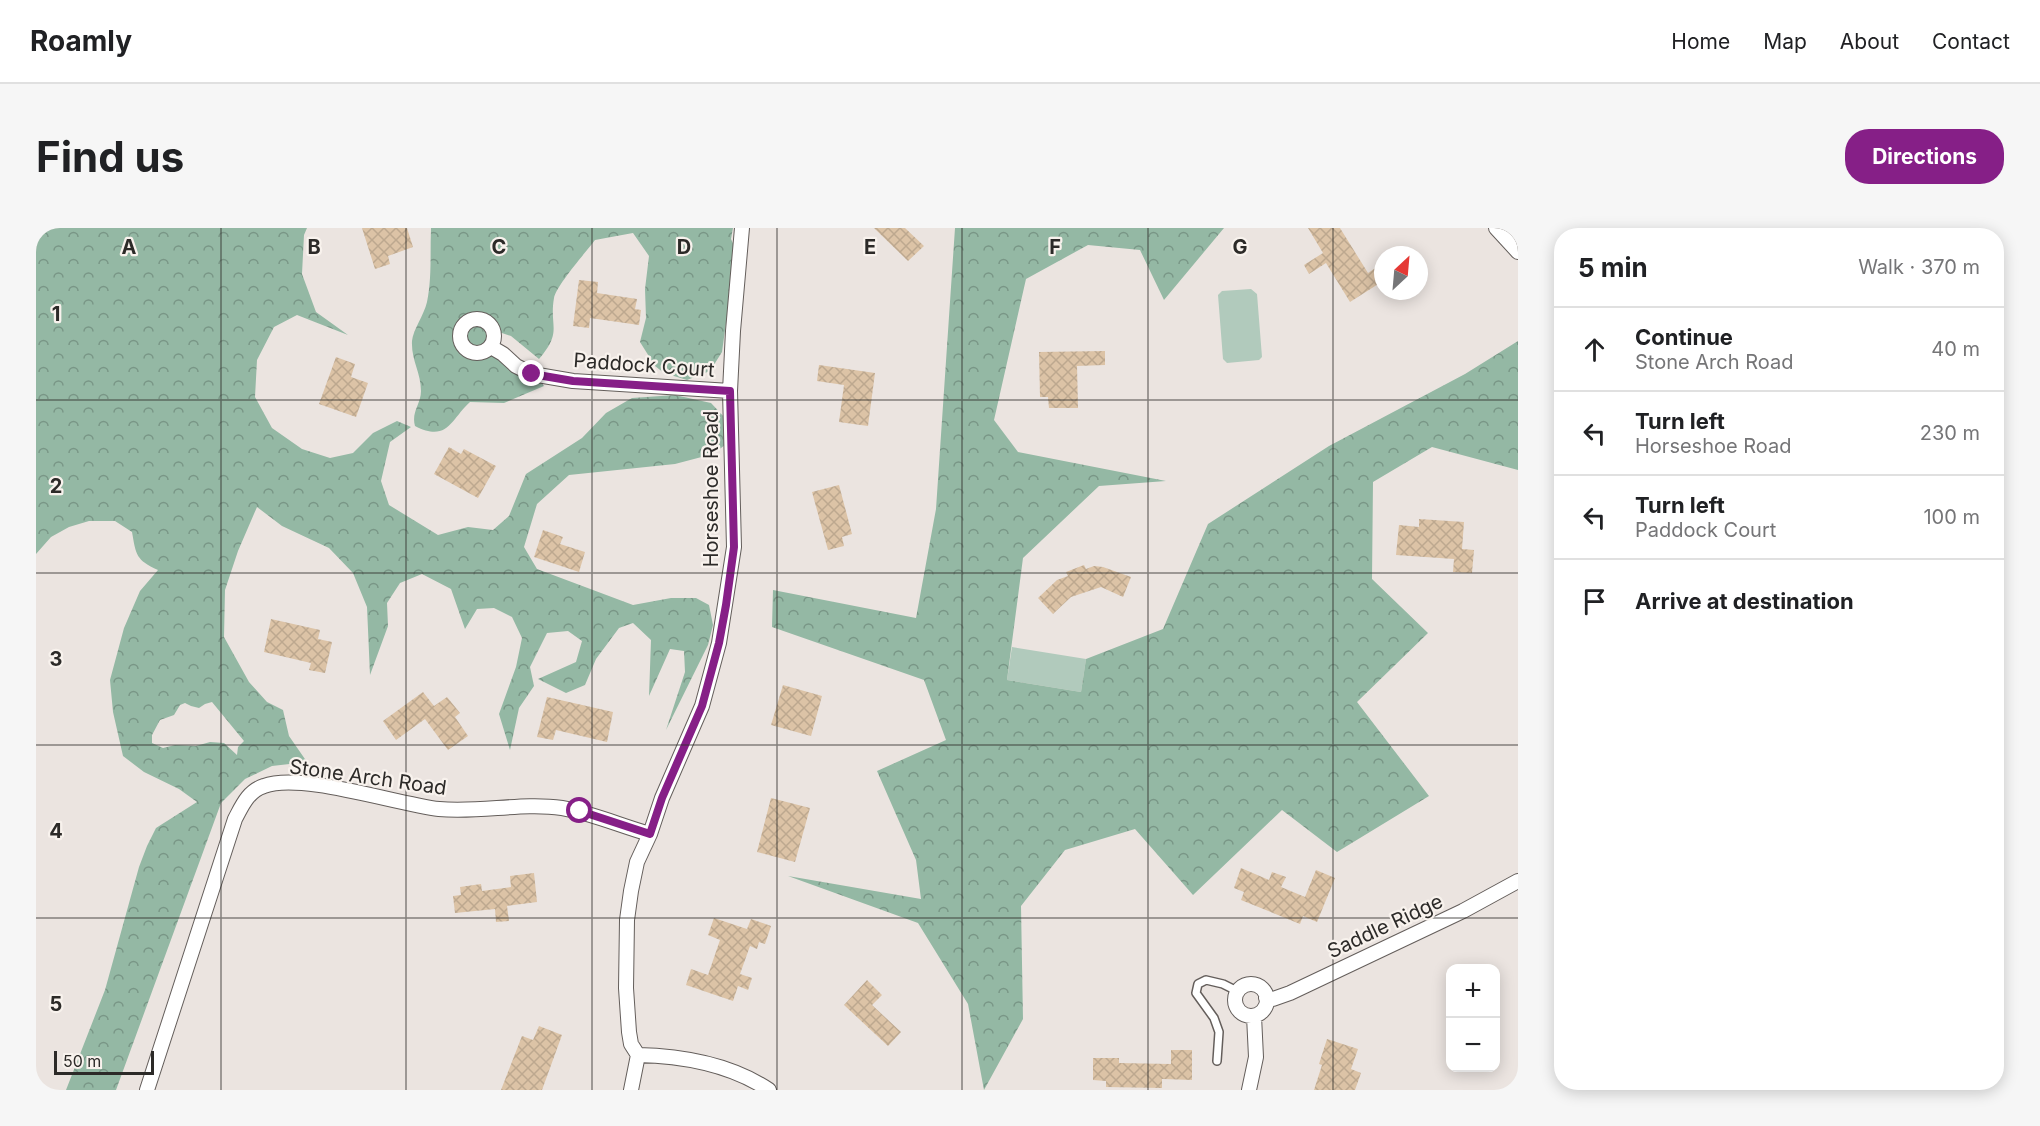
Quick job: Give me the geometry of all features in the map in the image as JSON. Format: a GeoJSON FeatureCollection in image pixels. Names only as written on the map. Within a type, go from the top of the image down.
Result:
{"type":"FeatureCollection","features":[{"type":"Feature","properties":{"kind":"street","name":"Horseshoe Road"},"geometry":{"type":"LineString","coordinates":[[631,1090],[638,1055],[631,1044],[629,1032],[626,988],[627,920],[637,862],[702,706],[719,643],[734,547],[730,391],[742,228]]}},
{"type":"Feature","properties":{"kind":"street"},"geometry":{"type":"LineString","coordinates":[[1496,228],[1518,252]]}},
{"type":"Feature","properties":{"kind":"street","name":"Paddock Court"},"geometry":{"type":"LineString","coordinates":[[491,347],[516,366],[538,375],[573,381],[730,391]]}},
{"type":"Feature","properties":{"kind":"street","name":"Stone Arch Road"},"geometry":{"type":"LineString","coordinates":[[147,1090],[235,819],[245,800],[265,785],[291,782],[308,784],[439,809],[559,807],[580,811],[650,834]]}},
{"type":"Feature","properties":{"kind":"street","name":"Saddle Ridge"},"geometry":{"type":"LineString","coordinates":[[1266,999],[1273,999],[1301,988],[1463,911],[1518,881]]}},
{"type":"Feature","properties":{"kind":"street"},"geometry":{"type":"LineString","coordinates":[[1254,984],[1264,991],[1266,999],[1264,1009],[1254,1016],[1247,1016],[1237,1009],[1235,997],[1237,991],[1242,987],[1254,984]]}},
{"type":"Feature","properties":{"kind":"street"},"geometry":{"type":"LineString","coordinates":[[1249,1090],[1256,1057],[1254,1016]]}},
{"type":"Feature","properties":{"kind":"street"},"geometry":{"type":"LineString","coordinates":[[638,1055],[666,1056],[706,1063],[748,1079],[769,1090]]}},
{"type":"Feature","properties":{"kind":"lane"},"geometry":{"type":"LineString","coordinates":[[1217,1060],[1219,1032],[1214,1018],[1196,993],[1198,984],[1206,980],[1223,984],[1237,991]]}},
{"type":"Feature","properties":{"kind":"green space"},"geometry":{"type":"Polygon","coordinates":[[[36,228],[307,228],[304,235],[302,274],[316,312],[348,335],[297,315],[274,327],[257,360],[255,397],[272,428],[302,449],[330,458],[353,453],[373,433],[397,421],[411,427],[390,442],[381,481],[389,505],[438,535],[468,527],[493,530],[509,516],[526,474],[582,438],[606,413],[632,398],[675,395],[711,403],[726,419],[725,445],[713,454],[675,464],[569,475],[537,504],[524,547],[537,569],[633,605],[671,598],[696,598],[709,605],[713,625],[708,645],[666,730],[685,672],[684,651],[670,649],[649,696],[651,640],[633,623],[619,628],[596,659],[585,685],[566,693],[538,679],[576,662],[582,641],[568,631],[547,633],[530,667],[534,686],[519,708],[510,750],[499,714],[516,667],[522,638],[512,617],[494,608],[477,609],[465,629],[451,589],[422,574],[400,583],[387,603],[388,626],[370,675],[367,607],[353,573],[329,548],[282,526],[257,507],[238,551],[225,590],[224,637],[249,682],[267,702],[283,710],[289,736],[307,762],[272,766],[245,779],[221,803],[116,1090],[66,1090],[105,990],[139,867],[147,846],[156,828],[197,802],[179,789],[144,772],[123,756],[113,712],[110,680],[124,628],[140,591],[158,570],[141,560],[136,551],[132,532],[115,521],[89,521],[69,527],[51,537],[36,554],[36,228]],[[212,702],[199,708],[185,703],[180,705],[174,715],[160,720],[152,735],[152,743],[163,748],[175,745],[196,746],[210,742],[224,743],[237,755],[238,747],[244,741],[212,702]]]}},
{"type":"Feature","properties":{"kind":"green space"},"geometry":{"type":"Polygon","coordinates":[[[431,228],[733,228],[731,239],[736,250],[722,352],[710,371],[687,380],[664,373],[655,366],[640,342],[646,318],[645,289],[649,256],[633,233],[595,240],[556,293],[553,308],[553,335],[539,359],[511,336],[493,330],[497,343],[528,367],[544,386],[504,403],[470,402],[448,427],[435,432],[426,431],[415,426],[414,421],[421,391],[412,341],[426,307],[429,293],[431,228]]]}},
{"type":"Feature","properties":{"kind":"green space"},"geometry":{"type":"Polygon","coordinates":[[[955,228],[1224,228],[1164,300],[1140,250],[1088,245],[1026,279],[994,420],[1018,452],[1166,481],[1099,486],[1023,558],[1007,680],[1081,692],[1086,659],[1163,629],[1208,524],[1329,446],[1465,374],[1518,341],[1518,470],[1432,447],[1373,482],[1372,579],[1428,633],[1357,702],[1429,796],[1337,852],[1282,810],[1193,895],[1135,829],[1065,850],[1021,906],[1023,1019],[984,1090],[968,1004],[918,923],[788,876],[921,899],[916,860],[877,771],[946,740],[924,680],[772,627],[773,590],[916,618],[936,509],[955,228]]]}},
{"type":"Feature","properties":{"kind":"green space"},"geometry":{"type":"Polygon","coordinates":[[[1251,289],[1257,294],[1262,357],[1259,360],[1227,363],[1223,359],[1218,295],[1222,291],[1251,289]]]}},
{"type":"Feature","properties":{"kind":"green space"},"geometry":{"type":"Polygon","coordinates":[[[1012,647],[1086,659],[1081,692],[1007,680],[1012,647]]]}},
{"type":"Feature","properties":{"kind":"building"},"geometry":{"type":"Polygon","coordinates":[[[362,228],[407,228],[413,247],[388,256],[390,264],[375,269],[362,228]]]}},
{"type":"Feature","properties":{"kind":"building"},"geometry":{"type":"Polygon","coordinates":[[[874,228],[905,228],[924,246],[908,261],[874,228]]]}},
{"type":"Feature","properties":{"kind":"building"},"geometry":{"type":"Polygon","coordinates":[[[1308,228],[1340,228],[1368,273],[1374,269],[1374,287],[1350,302],[1326,263],[1309,274],[1304,265],[1323,253],[1308,228]]]}},
{"type":"Feature","properties":{"kind":"building"},"geometry":{"type":"Polygon","coordinates":[[[579,280],[598,282],[597,293],[637,299],[635,309],[641,310],[639,325],[590,318],[589,328],[573,326],[579,280]]]}},
{"type":"Feature","properties":{"kind":"building"},"geometry":{"type":"Polygon","coordinates":[[[1105,351],[1105,365],[1077,366],[1078,408],[1049,408],[1048,397],[1040,397],[1039,352],[1105,351]]]}},
{"type":"Feature","properties":{"kind":"building"},"geometry":{"type":"Polygon","coordinates":[[[336,357],[355,364],[351,377],[368,383],[356,417],[319,404],[336,357]]]}},
{"type":"Feature","properties":{"kind":"building"},"geometry":{"type":"Polygon","coordinates":[[[819,365],[875,373],[868,426],[839,422],[844,385],[817,381],[819,365]]]}},
{"type":"Feature","properties":{"kind":"building"},"geometry":{"type":"Polygon","coordinates":[[[449,447],[461,454],[464,449],[496,466],[478,498],[434,474],[449,447]]]}},
{"type":"Feature","properties":{"kind":"building"},"geometry":{"type":"Polygon","coordinates":[[[839,485],[852,534],[842,537],[844,546],[828,550],[812,492],[839,485]]]}},
{"type":"Feature","properties":{"kind":"building"},"geometry":{"type":"Polygon","coordinates":[[[1419,519],[1464,522],[1462,549],[1474,550],[1472,573],[1453,572],[1454,559],[1396,555],[1399,525],[1419,527],[1419,519]]]}},
{"type":"Feature","properties":{"kind":"building"},"geometry":{"type":"Polygon","coordinates":[[[543,530],[563,537],[560,544],[585,552],[579,572],[534,557],[543,530]]]}},
{"type":"Feature","properties":{"kind":"building"},"geometry":{"type":"Polygon","coordinates":[[[1084,565],[1086,569],[1094,566],[1103,567],[1131,577],[1123,597],[1101,587],[1071,597],[1053,614],[1038,598],[1057,580],[1068,576],[1066,572],[1084,565]]]}},
{"type":"Feature","properties":{"kind":"building"},"geometry":{"type":"Polygon","coordinates":[[[271,619],[320,630],[318,639],[332,642],[325,673],[309,670],[311,663],[264,652],[271,619]]]}},
{"type":"Feature","properties":{"kind":"building"},"geometry":{"type":"Polygon","coordinates":[[[783,685],[822,696],[811,736],[771,725],[783,685]]]}},
{"type":"Feature","properties":{"kind":"building"},"geometry":{"type":"Polygon","coordinates":[[[423,692],[434,706],[447,697],[460,713],[455,717],[468,736],[448,750],[425,719],[396,740],[383,721],[423,692]]]}},
{"type":"Feature","properties":{"kind":"building"},"geometry":{"type":"Polygon","coordinates":[[[547,697],[613,712],[607,742],[556,730],[553,740],[537,737],[547,697]]]}},
{"type":"Feature","properties":{"kind":"building"},"geometry":{"type":"Polygon","coordinates":[[[771,798],[810,808],[795,862],[757,852],[771,798]]]}},
{"type":"Feature","properties":{"kind":"building"},"geometry":{"type":"Polygon","coordinates":[[[1241,868],[1269,880],[1272,872],[1286,877],[1281,887],[1305,897],[1316,870],[1335,878],[1317,922],[1303,916],[1300,924],[1241,900],[1244,892],[1234,888],[1241,868]]]}},
{"type":"Feature","properties":{"kind":"building"},"geometry":{"type":"Polygon","coordinates":[[[534,873],[537,902],[507,906],[509,921],[496,922],[495,909],[455,913],[453,896],[461,895],[460,887],[481,884],[482,891],[511,887],[510,876],[534,873]]]}},
{"type":"Feature","properties":{"kind":"building"},"geometry":{"type":"Polygon","coordinates":[[[714,918],[747,929],[751,919],[771,926],[765,944],[759,942],[757,949],[750,946],[740,974],[752,978],[748,990],[738,986],[733,1001],[686,985],[691,969],[708,975],[720,940],[708,935],[714,918]]]}},
{"type":"Feature","properties":{"kind":"building"},"geometry":{"type":"Polygon","coordinates":[[[867,980],[882,995],[872,1005],[901,1032],[888,1046],[844,1005],[867,980]]]}},
{"type":"Feature","properties":{"kind":"building"},"geometry":{"type":"Polygon","coordinates":[[[539,1026],[562,1035],[542,1090],[501,1090],[522,1036],[533,1040],[539,1026]]]}},
{"type":"Feature","properties":{"kind":"building"},"geometry":{"type":"Polygon","coordinates":[[[1327,1039],[1358,1049],[1351,1069],[1361,1073],[1355,1090],[1314,1090],[1327,1039]]]}},
{"type":"Feature","properties":{"kind":"building"},"geometry":{"type":"Polygon","coordinates":[[[1171,1050],[1192,1050],[1192,1080],[1162,1079],[1162,1088],[1106,1087],[1106,1081],[1093,1080],[1093,1058],[1119,1058],[1119,1063],[1171,1064],[1171,1050]]]}},
{"type":"Feature","properties":{"kind":"route"},"geometry":{"type":"LineString","coordinates":[[532,374],[573,381],[730,391],[734,547],[719,643],[702,706],[662,798],[650,834],[580,811]]}}]}
